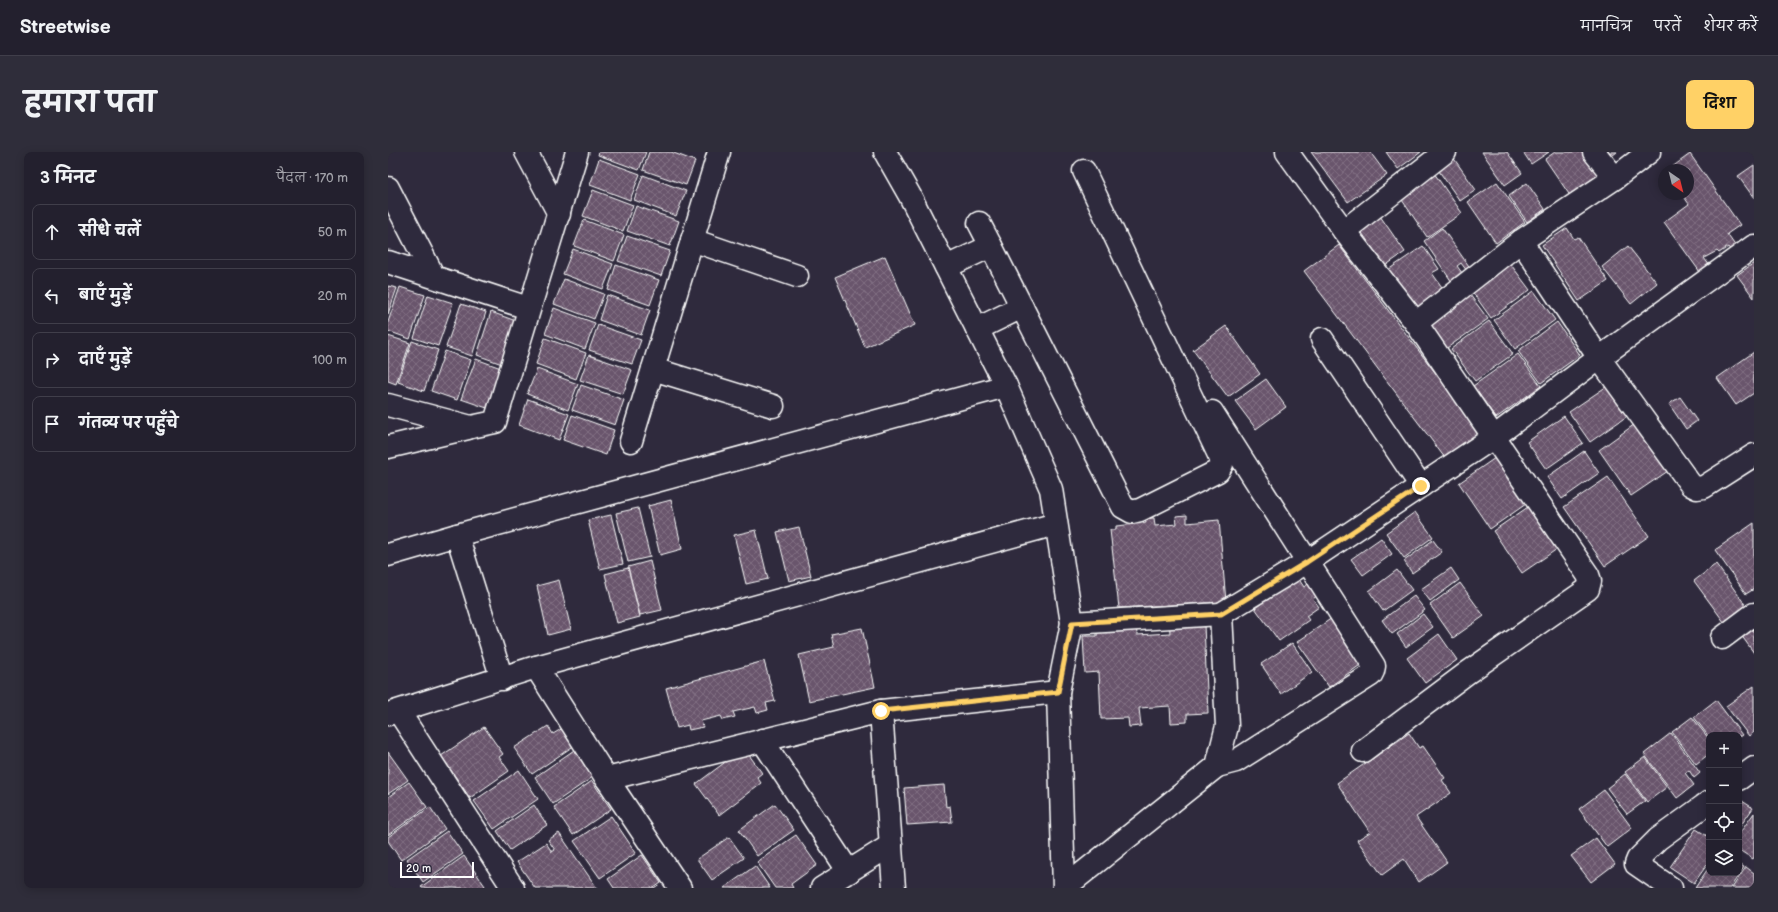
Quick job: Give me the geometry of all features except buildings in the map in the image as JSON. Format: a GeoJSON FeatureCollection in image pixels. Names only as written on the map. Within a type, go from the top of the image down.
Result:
{"type":"FeatureCollection","features":[{"type":"Feature","properties":{"kind":"street"},"geometry":{"type":"LineString","coordinates":[[526,152],[559,214]]}},
{"type":"Feature","properties":{"kind":"street"},"geometry":{"type":"LineString","coordinates":[[388,447],[495,422],[528,308],[559,214],[577,152]]}},
{"type":"Feature","properties":{"kind":"street"},"geometry":{"type":"LineString","coordinates":[[631,441],[719,152]]}},
{"type":"Feature","properties":{"kind":"street"},"geometry":{"type":"LineString","coordinates":[[885,152],[910,196],[1006,386],[1051,489],[1072,623],[1058,692],[1064,888],[1217,766],[1236,761],[1371,675],[1374,671],[1374,666],[1212,412]]}},
{"type":"Feature","properties":{"kind":"street"},"geometry":{"type":"LineString","coordinates":[[1287,152],[1344,232],[1416,322],[1588,575],[1590,581],[1588,589],[1468,673],[1363,751]]}},
{"type":"Feature","properties":{"kind":"street"},"geometry":{"type":"LineString","coordinates":[[1344,232],[1445,152]]}},
{"type":"Feature","properties":{"kind":"street"},"geometry":{"type":"LineString","coordinates":[[1594,152],[1615,178]]}},
{"type":"Feature","properties":{"kind":"street"},"geometry":{"type":"LineString","coordinates":[[1416,322],[1521,241],[1615,178],[1649,152]]}},
{"type":"Feature","properties":{"kind":"street"},"geometry":{"type":"LineString","coordinates":[[979,223],[1123,507],[1132,512],[1140,510],[1218,471],[1222,464],[1084,171]]}},
{"type":"Feature","properties":{"kind":"street"},"geometry":{"type":"LineString","coordinates":[[388,188],[433,275]]}},
{"type":"Feature","properties":{"kind":"street"},"geometry":{"type":"LineString","coordinates":[[692,240],[797,276]]}},
{"type":"Feature","properties":{"kind":"street"},"geometry":{"type":"LineString","coordinates":[[1521,241],[1599,358],[1691,485],[1697,488],[1704,487],[1754,455]]}},
{"type":"Feature","properties":{"kind":"street"},"geometry":{"type":"LineString","coordinates":[[946,267],[991,246]]}},
{"type":"Feature","properties":{"kind":"street"},"geometry":{"type":"LineString","coordinates":[[1072,623],[1221,614],[1307,562],[1494,438],[1599,358],[1754,246]]}},
{"type":"Feature","properties":{"kind":"street"},"geometry":{"type":"LineString","coordinates":[[388,262],[433,275],[528,308]]}},
{"type":"Feature","properties":{"kind":"street"},"geometry":{"type":"LineString","coordinates":[[977,329],[1022,307]]}},
{"type":"Feature","properties":{"kind":"street"},"geometry":{"type":"LineString","coordinates":[[1322,339],[1421,486]]}},
{"type":"Feature","properties":{"kind":"street"},"geometry":{"type":"LineString","coordinates":[[653,369],[773,406]]}},
{"type":"Feature","properties":{"kind":"street"},"geometry":{"type":"LineString","coordinates":[[388,555],[457,534],[1006,386]]}},
{"type":"Feature","properties":{"kind":"street"},"geometry":{"type":"LineString","coordinates":[[388,405],[471,427]]}},
{"type":"Feature","properties":{"kind":"street"},"geometry":{"type":"LineString","coordinates":[[513,888],[393,713],[536,667],[1056,524]]}},
{"type":"Feature","properties":{"kind":"street"},"geometry":{"type":"LineString","coordinates":[[457,534],[502,679]]}},
{"type":"Feature","properties":{"kind":"street"},"geometry":{"type":"LineString","coordinates":[[1217,766],[1227,726],[1221,614]]}},
{"type":"Feature","properties":{"kind":"street"},"geometry":{"type":"LineString","coordinates":[[1722,638],[1754,614]]}},
{"type":"Feature","properties":{"kind":"street"},"geometry":{"type":"LineString","coordinates":[[536,667],[607,779],[680,888]]}},
{"type":"Feature","properties":{"kind":"street"},"geometry":{"type":"LineString","coordinates":[[607,779],[881,711],[1058,692]]}},
{"type":"Feature","properties":{"kind":"street"},"geometry":{"type":"LineString","coordinates":[[881,711],[894,888]]}},
{"type":"Feature","properties":{"kind":"street"},"geometry":{"type":"LineString","coordinates":[[762,740],[849,872]]}},
{"type":"Feature","properties":{"kind":"street"},"geometry":{"type":"LineString","coordinates":[[1671,888],[1636,864],[1638,859],[1658,839],[1706,804]]}},
{"type":"Feature","properties":{"kind":"street"},"geometry":{"type":"LineString","coordinates":[[822,888],[891,845]]}},
{"type":"Feature","properties":{"kind":"route"},"geometry":{"type":"LineString","coordinates":[[881,711],[1058,692],[1072,623],[1221,614],[1307,562],[1421,486]]}}]}
